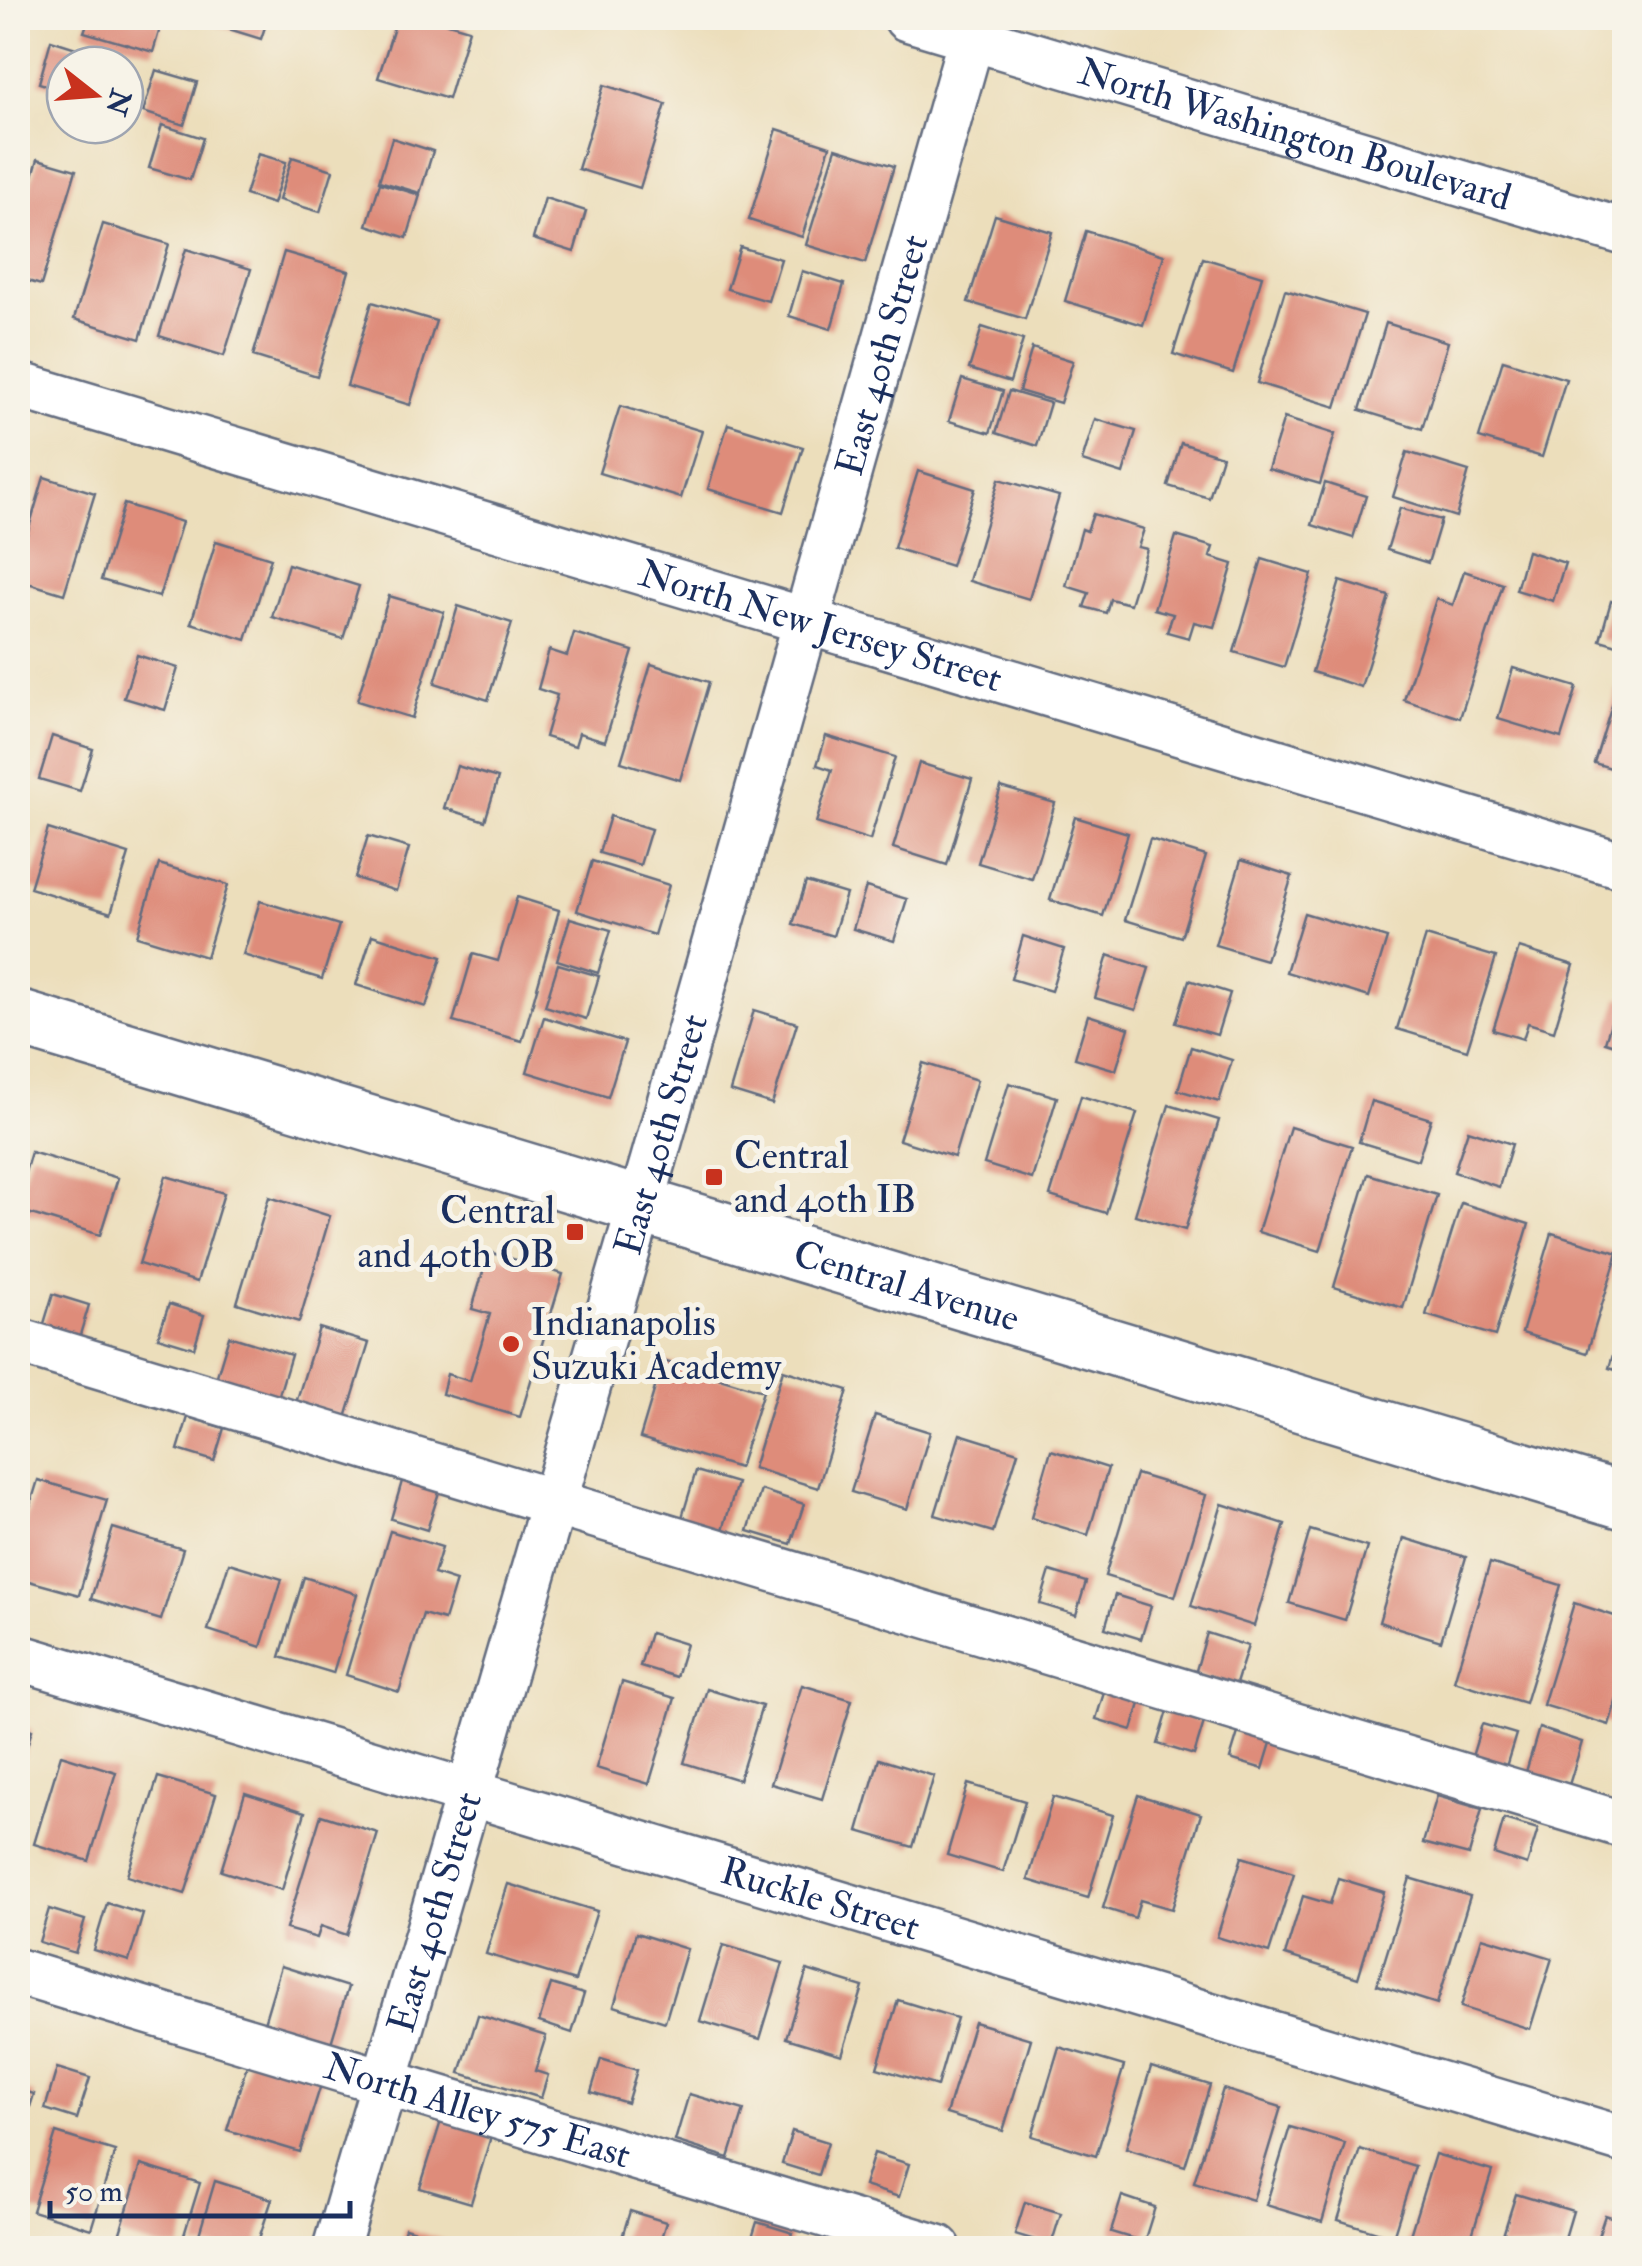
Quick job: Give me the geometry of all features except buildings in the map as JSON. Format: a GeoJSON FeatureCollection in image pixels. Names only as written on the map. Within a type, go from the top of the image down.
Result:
{"type":"FeatureCollection","features":[{"type":"Feature","properties":{"kind":"main road","name":"Central Avenue"},"geometry":{"type":"LineString","coordinates":[[18,1018],[1624,1500]]}},
{"type":"Feature","properties":{"kind":"street","name":"North Washington Boulevard"},"geometry":{"type":"LineString","coordinates":[[908,18],[974,27],[1624,232]]}},
{"type":"Feature","properties":{"kind":"street","name":"East 40th Street"},"geometry":{"type":"LineString","coordinates":[[336,2248],[640,1205],[974,27]]}},
{"type":"Feature","properties":{"kind":"street","name":"North New Jersey Street"},"geometry":{"type":"LineString","coordinates":[[18,385],[1624,866]]}},
{"type":"Feature","properties":{"kind":"street"},"geometry":{"type":"LineString","coordinates":[[18,1341],[1624,1824]]}},
{"type":"Feature","properties":{"kind":"street","name":"Ruckle Street"},"geometry":{"type":"LineString","coordinates":[[18,1657],[1624,2140]]}},
{"type":"Feature","properties":{"kind":"street","name":"North Alley 575 East"},"geometry":{"type":"LineString","coordinates":[[18,1972],[938,2248]]}},
{"type":"Feature","properties":{"kind":"place","name":"Central and 40th IB"},"geometry":{"type":"Point","coordinates":[714,1177]}},
{"type":"Feature","properties":{"kind":"place","name":"Central and 40th OB"},"geometry":{"type":"Point","coordinates":[575,1232]}},
{"type":"Feature","properties":{"kind":"place","name":"Indianapolis Suzuki Academy"},"geometry":{"type":"Point","coordinates":[511,1344]}}]}
